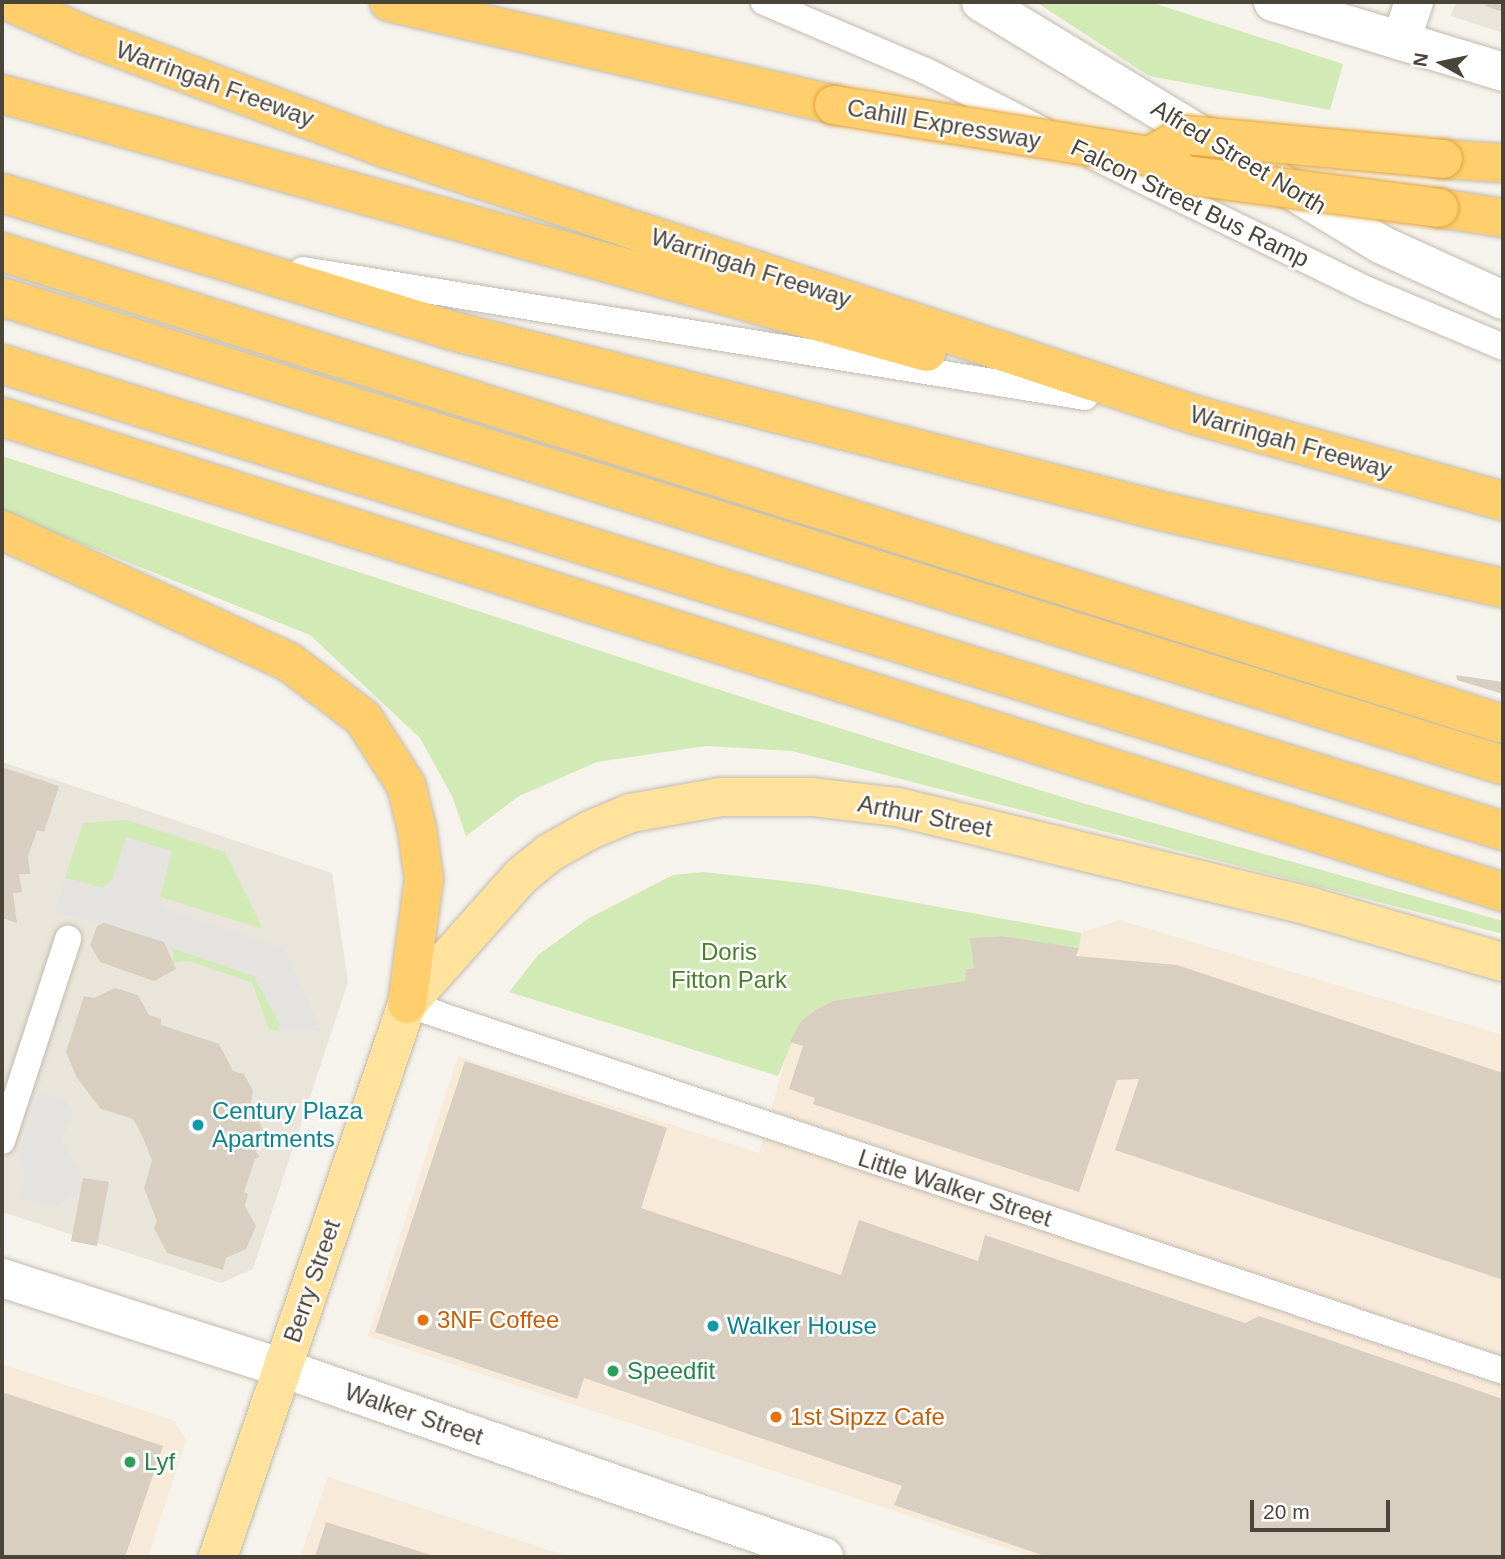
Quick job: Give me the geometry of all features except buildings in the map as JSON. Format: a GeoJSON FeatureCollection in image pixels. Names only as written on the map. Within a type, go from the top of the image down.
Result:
{"type":"FeatureCollection","features":[{"type":"Feature","properties":{"kind":"highway","name":"Warringah Freeway"},"geometry":{"type":"LineString","coordinates":[[10,2],[85,35],[386,148],[1195,415],[1503,500]]}},
{"type":"Feature","properties":{"kind":"highway","name":"Cahill Expressway"},"geometry":{"type":"LineString","coordinates":[[389,2],[834,105],[1150,156],[1186,175],[1503,218]]}},
{"type":"Feature","properties":{"kind":"highway"},"geometry":{"type":"LineString","coordinates":[[2,94],[1085,397],[1195,415]]}},
{"type":"Feature","properties":{"kind":"highway"},"geometry":{"type":"LineString","coordinates":[[1150,156],[1186,135],[1503,163]]}},
{"type":"Feature","properties":{"kind":"highway"},"geometry":{"type":"LineString","coordinates":[[2,193],[449,330],[1161,511],[1503,588]]}},
{"type":"Feature","properties":{"kind":"highway"},"geometry":{"type":"LineString","coordinates":[[2,251],[1503,723]]}},
{"type":"Feature","properties":{"kind":"highway"},"geometry":{"type":"LineString","coordinates":[[2,297],[1503,765]]}},
{"type":"Feature","properties":{"kind":"highway"},"geometry":{"type":"LineString","coordinates":[[2,364],[1503,831]]}},
{"type":"Feature","properties":{"kind":"highway"},"geometry":{"type":"LineString","coordinates":[[2,417],[1503,892]]}},
{"type":"Feature","properties":{"kind":"highway"},"geometry":{"type":"LineString","coordinates":[[2,530],[289,662],[363,718],[406,785],[417,829],[424,879],[407,1004]]}},
{"type":"Feature","properties":{"kind":"main road","name":"Arthur Street"},"geometry":{"type":"LineString","coordinates":[[407,1004],[493,905],[549,853],[631,813],[683,802],[762,794],[897,807],[1299,904],[1503,962]]}},
{"type":"Feature","properties":{"kind":"main road","name":"Berry Street"},"geometry":{"type":"LineString","coordinates":[[218,1557],[407,1004]]}},
{"type":"Feature","properties":{"kind":"street","name":"Alfred Street North"},"geometry":{"type":"LineString","coordinates":[[981,2],[1382,245],[1469,288],[1503,300]]}},
{"type":"Feature","properties":{"kind":"street"},"geometry":{"type":"LineString","coordinates":[[1273,2],[1503,72]]}},
{"type":"Feature","properties":{"kind":"street"},"geometry":{"type":"LineString","coordinates":[[1401,41],[1414,2]]}},
{"type":"Feature","properties":{"kind":"street","name":"Walker Street"},"geometry":{"type":"LineString","coordinates":[[2,1278],[282,1368],[824,1557]]}},
{"type":"Feature","properties":{"kind":"lane","name":"Falcon Street Bus Ramp"},"geometry":{"type":"LineString","coordinates":[[764,2],[926,71],[1359,286],[1503,346]]}},
{"type":"Feature","properties":{"kind":"lane"},"geometry":{"type":"LineString","coordinates":[[208,254],[1085,397]]}},
{"type":"Feature","properties":{"kind":"lane"},"geometry":{"type":"LineString","coordinates":[[2,1141],[68,939]]}},
{"type":"Feature","properties":{"kind":"lane","name":"Little Walker Street"},"geometry":{"type":"LineString","coordinates":[[407,1004],[1503,1371]]}},
{"type":"Feature","properties":{"kind":"shaded area"},"geometry":{"type":"Polygon","coordinates":[[[1456,2],[1503,2],[1503,33],[1451,16],[1456,2]]]}},
{"type":"Feature","properties":{"kind":"shaded area"},"geometry":{"type":"Polygon","coordinates":[[[2,762],[332,873],[348,982],[253,1269],[221,1283],[2,1212],[2,762]]]}},
{"type":"Feature","properties":{"kind":"shaded area"},"geometry":{"type":"Polygon","coordinates":[[[126,837],[172,851],[160,897],[165,909],[285,949],[321,1031],[279,1031],[280,1024],[254,976],[172,948],[170,955],[164,942],[55,912],[65,878],[102,888],[113,879],[126,837]]]}},
{"type":"Feature","properties":{"kind":"shaded area"},"geometry":{"type":"Polygon","coordinates":[[[1119,920],[1503,1035],[1503,1557],[1033,1557],[368,1336],[458,1056],[759,1153],[790,1042],[801,1021],[814,1011],[832,1001],[974,968],[970,938],[998,936],[1078,948],[1081,933],[1119,920]]]}},
{"type":"Feature","properties":{"kind":"shaded area"},"geometry":{"type":"Polygon","coordinates":[[[40,1092],[65,1100],[73,1113],[62,1139],[83,1178],[79,1193],[54,1207],[19,1198],[25,1178],[19,1155],[40,1092]]]}},
{"type":"Feature","properties":{"kind":"shaded area"},"geometry":{"type":"Polygon","coordinates":[[[2,1364],[175,1421],[186,1440],[148,1557],[2,1557],[2,1364]]]}},
{"type":"Feature","properties":{"kind":"shaded area"},"geometry":{"type":"Polygon","coordinates":[[[328,1477],[570,1557],[300,1557],[328,1477]]]}},
{"type":"Feature","properties":{"kind":"green space"},"geometry":{"type":"Polygon","coordinates":[[[1036,2],[1150,2],[1343,64],[1330,110],[1149,76],[1036,2]]]}},
{"type":"Feature","properties":{"kind":"green space"},"geometry":{"type":"Polygon","coordinates":[[[2,456],[797,715],[1072,800],[1503,921],[1503,934],[792,751],[706,746],[597,762],[519,796],[466,836],[452,796],[420,738],[310,635],[2,512],[2,456]]]}},
{"type":"Feature","properties":{"kind":"green space"},"geometry":{"type":"Polygon","coordinates":[[[127,820],[225,852],[263,929],[160,897],[126,837],[113,879],[103,888],[65,878],[83,823],[127,820]]]}},
{"type":"Feature","properties":{"kind":"green space","name":"Doris Fitton Park"},"geometry":{"type":"Polygon","coordinates":[[[704,872],[819,885],[1081,933],[1079,948],[998,936],[971,938],[974,968],[966,969],[965,981],[832,1001],[814,1011],[801,1021],[778,1076],[509,992],[538,955],[589,918],[673,875],[704,872]]]}},
{"type":"Feature","properties":{"kind":"green space"},"geometry":{"type":"Polygon","coordinates":[[[172,948],[254,976],[280,1024],[279,1031],[269,1029],[252,983],[190,961],[173,963],[172,948]]]}},
{"type":"Feature","properties":{"kind":"place","name":"Century Plaza Apartments"},"geometry":{"type":"Point","coordinates":[198,1125]}},
{"type":"Feature","properties":{"kind":"place","name":"3NF Coffee"},"geometry":{"type":"Point","coordinates":[423,1320]}},
{"type":"Feature","properties":{"kind":"place","name":"Walker House"},"geometry":{"type":"Point","coordinates":[713,1326]}},
{"type":"Feature","properties":{"kind":"place","name":"Speedfit"},"geometry":{"type":"Point","coordinates":[613,1371]}},
{"type":"Feature","properties":{"kind":"place","name":"1st Sipzz Cafe"},"geometry":{"type":"Point","coordinates":[776,1417]}},
{"type":"Feature","properties":{"kind":"place","name":"Lyf"},"geometry":{"type":"Point","coordinates":[130,1462]}}]}
